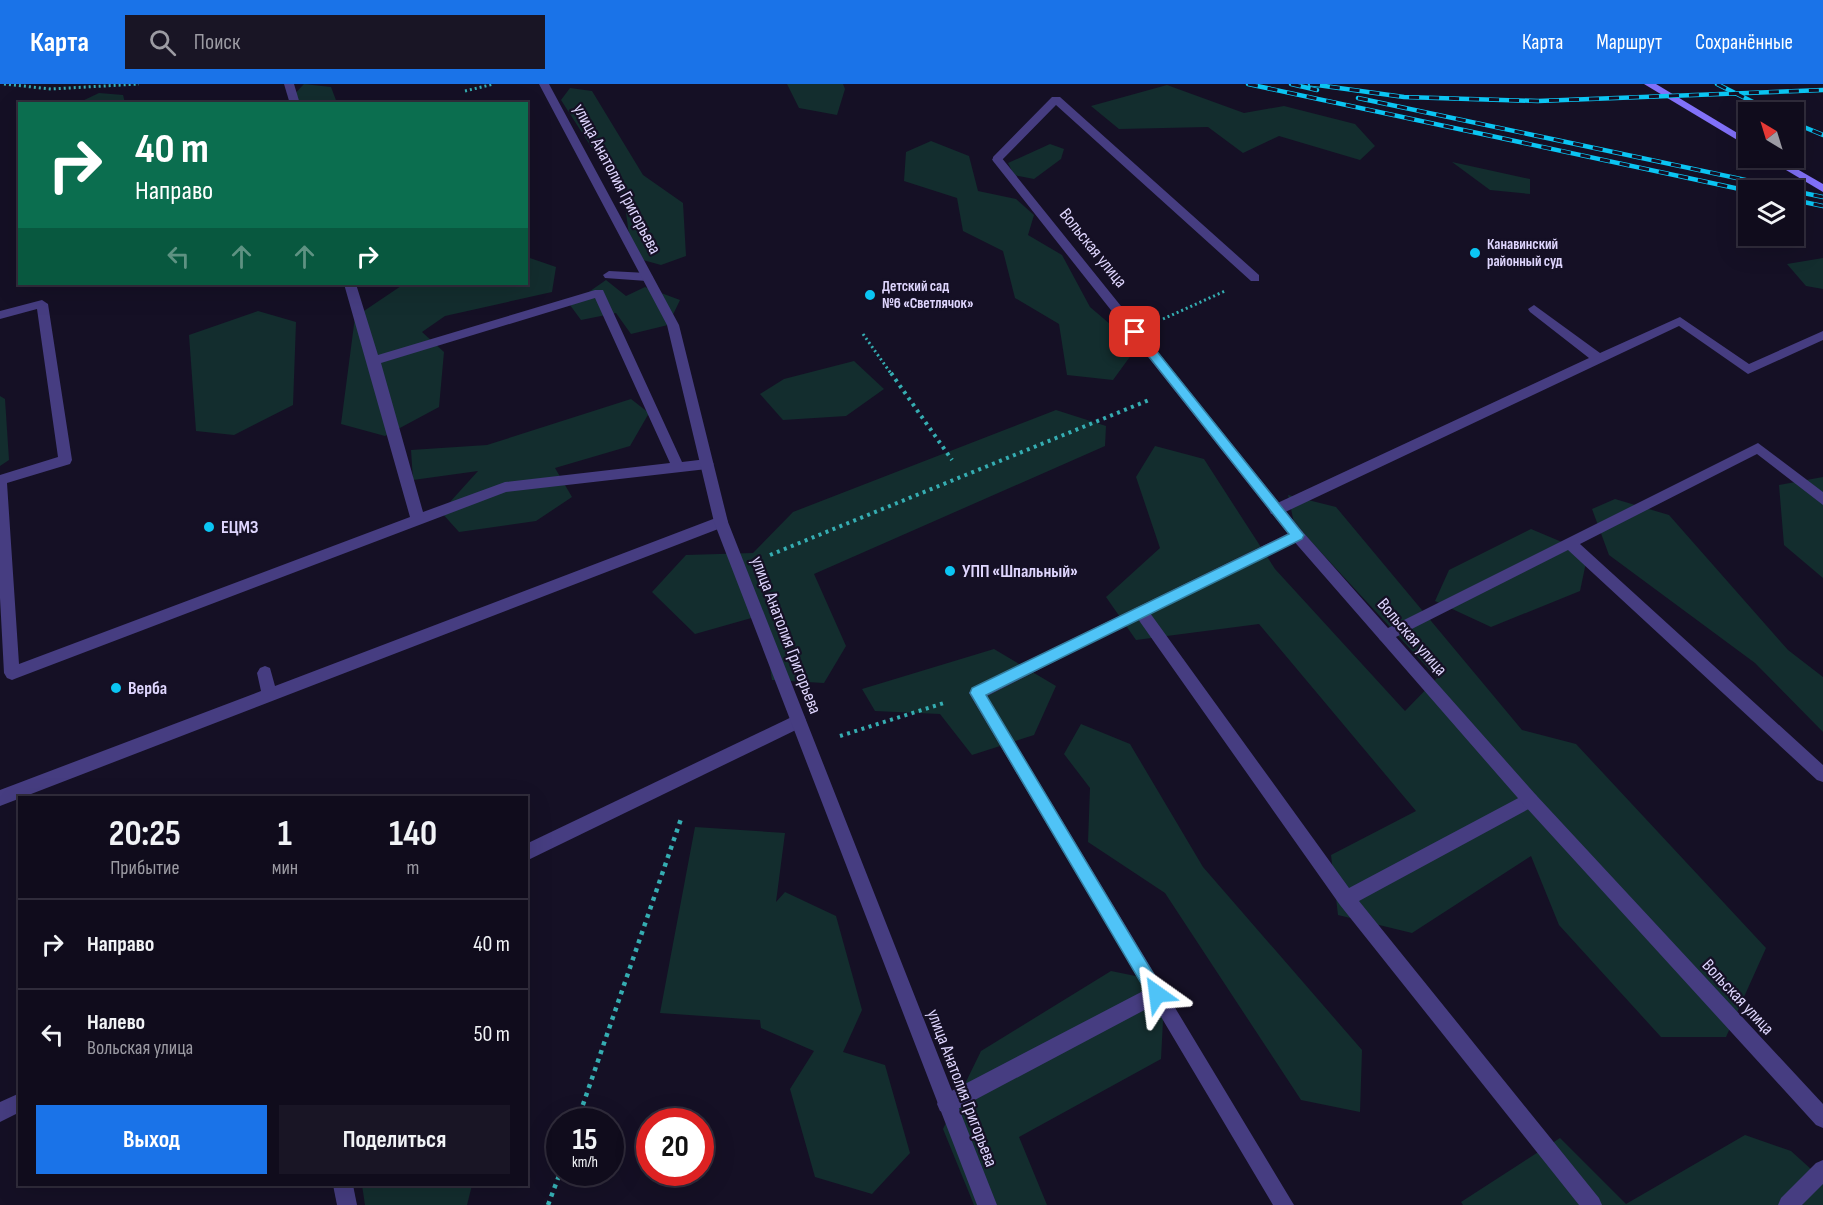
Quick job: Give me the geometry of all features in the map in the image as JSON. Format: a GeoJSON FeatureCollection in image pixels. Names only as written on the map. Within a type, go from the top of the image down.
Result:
{"type":"FeatureCollection","features":[{"type":"Feature","properties":{"kind":"street"},"geometry":{"type":"LineString","coordinates":[[289,84],[294,102]]}},
{"type":"Feature","properties":{"kind":"street","name":"улица Анатолия Григорьева"},"geometry":{"type":"LineString","coordinates":[[544,84],[673,325],[721,522],[987,1205]]}},
{"type":"Feature","properties":{"kind":"street"},"geometry":{"type":"LineString","coordinates":[[1648,84],[1738,137]]}},
{"type":"Feature","properties":{"kind":"street","name":"Вольская улица"},"geometry":{"type":"LineString","coordinates":[[1255,278],[1056,99],[998,159],[1297,535],[1530,800],[1823,1119]]}},
{"type":"Feature","properties":{"kind":"street"},"geometry":{"type":"LineString","coordinates":[[1788,168],[1823,189]]}},
{"type":"Feature","properties":{"kind":"street"},"geometry":{"type":"LineString","coordinates":[[609,275],[647,277]]}},
{"type":"Feature","properties":{"kind":"street"},"geometry":{"type":"LineString","coordinates":[[350,285],[418,520]]}},
{"type":"Feature","properties":{"kind":"street"},"geometry":{"type":"LineString","coordinates":[[374,361],[599,293],[678,467]]}},
{"type":"Feature","properties":{"kind":"street"},"geometry":{"type":"LineString","coordinates":[[0,315],[42,304],[65,460],[0,482],[12,672],[505,487],[707,464]]}},
{"type":"Feature","properties":{"kind":"street"},"geometry":{"type":"LineString","coordinates":[[1534,309],[1599,359]]}},
{"type":"Feature","properties":{"kind":"street"},"geometry":{"type":"LineString","coordinates":[[1276,510],[1680,321],[1748,370],[1823,335]]}},
{"type":"Feature","properties":{"kind":"street"},"geometry":{"type":"LineString","coordinates":[[1384,636],[1758,448],[1823,500]]}},
{"type":"Feature","properties":{"kind":"street"},"geometry":{"type":"LineString","coordinates":[[0,798],[721,522]]}},
{"type":"Feature","properties":{"kind":"street"},"geometry":{"type":"LineString","coordinates":[[1284,1205],[977,693],[1297,535]]}},
{"type":"Feature","properties":{"kind":"street"},"geometry":{"type":"LineString","coordinates":[[1569,543],[1823,775]]}},
{"type":"Feature","properties":{"kind":"street"},"geometry":{"type":"LineString","coordinates":[[1140,611],[1346,898],[1592,1205]]}},
{"type":"Feature","properties":{"kind":"street"},"geometry":{"type":"LineString","coordinates":[[265,673],[269,695]]}},
{"type":"Feature","properties":{"kind":"street"},"geometry":{"type":"LineString","coordinates":[[528,852],[798,721]]}},
{"type":"Feature","properties":{"kind":"street"},"geometry":{"type":"LineString","coordinates":[[1346,898],[1530,800]]}},
{"type":"Feature","properties":{"kind":"street"},"geometry":{"type":"LineString","coordinates":[[947,1104],[1157,994]]}},
{"type":"Feature","properties":{"kind":"street"},"geometry":{"type":"LineString","coordinates":[[0,1112],[18,1103]]}},
{"type":"Feature","properties":{"kind":"street"},"geometry":{"type":"LineString","coordinates":[[1788,1205],[1823,1170]]}},
{"type":"Feature","properties":{"kind":"street"},"geometry":{"type":"LineString","coordinates":[[344,1186],[347,1205]]}},
{"type":"Feature","properties":{"kind":"path"},"geometry":{"type":"LineString","coordinates":[[4,84],[51,89],[139,84]]}},
{"type":"Feature","properties":{"kind":"path"},"geometry":{"type":"LineString","coordinates":[[465,91],[494,84]]}},
{"type":"Feature","properties":{"kind":"path"},"geometry":{"type":"LineString","coordinates":[[1135,332],[1255,278]]}},
{"type":"Feature","properties":{"kind":"path"},"geometry":{"type":"LineString","coordinates":[[863,334],[952,460]]}},
{"type":"Feature","properties":{"kind":"path"},"geometry":{"type":"LineString","coordinates":[[739,568],[1180,387]]}},
{"type":"Feature","properties":{"kind":"path"},"geometry":{"type":"LineString","coordinates":[[808,747],[977,693]]}},
{"type":"Feature","properties":{"kind":"path"},"geometry":{"type":"LineString","coordinates":[[582,1108],[698,769]]}},
{"type":"Feature","properties":{"kind":"path"},"geometry":{"type":"LineString","coordinates":[[548,1205],[555,1186]]}},
{"type":"Feature","properties":{"kind":"green space"},"geometry":{"type":"Polygon","coordinates":[[[304,84],[331,87],[337,102],[290,102],[290,99],[304,84]]]}},
{"type":"Feature","properties":{"kind":"green space"},"geometry":{"type":"Polygon","coordinates":[[[787,84],[843,84],[845,89],[837,115],[799,108],[787,84]]]}},
{"type":"Feature","properties":{"kind":"green space"},"geometry":{"type":"Polygon","coordinates":[[[1167,85],[1244,113],[1284,106],[1355,124],[1375,146],[1360,160],[1279,136],[1243,153],[1208,127],[1119,129],[1091,106],[1167,85]]]}},
{"type":"Feature","properties":{"kind":"green space"},"geometry":{"type":"Polygon","coordinates":[[[570,88],[592,91],[643,175],[683,203],[686,256],[661,265],[632,257],[624,198],[561,100],[570,88]]]}},
{"type":"Feature","properties":{"kind":"green space"},"geometry":{"type":"Polygon","coordinates":[[[99,93],[123,95],[125,102],[80,102],[99,93]]]}},
{"type":"Feature","properties":{"kind":"green space"},"geometry":{"type":"Polygon","coordinates":[[[931,141],[969,156],[978,191],[1016,199],[1034,215],[1028,235],[1062,255],[1090,307],[1137,347],[1113,380],[1067,375],[1059,324],[1015,298],[1003,251],[963,231],[957,198],[904,181],[906,152],[931,141]]]}},
{"type":"Feature","properties":{"kind":"green space"},"geometry":{"type":"Polygon","coordinates":[[[1050,144],[1064,149],[1061,159],[1034,179],[1014,175],[1008,163],[1050,144]]]}},
{"type":"Feature","properties":{"kind":"green space"},"geometry":{"type":"Polygon","coordinates":[[[1452,162],[1530,179],[1530,194],[1490,190],[1452,162]]]}},
{"type":"Feature","properties":{"kind":"green space"},"geometry":{"type":"Polygon","coordinates":[[[528,257],[556,267],[552,292],[445,316],[422,332],[444,352],[439,407],[385,436],[341,424],[355,317],[401,286],[528,285],[528,257]]]}},
{"type":"Feature","properties":{"kind":"green space"},"geometry":{"type":"Polygon","coordinates":[[[1823,258],[1823,289],[1806,286],[1787,264],[1823,258]]]}},
{"type":"Feature","properties":{"kind":"green space"},"geometry":{"type":"Polygon","coordinates":[[[606,280],[626,296],[645,287],[680,300],[668,325],[631,334],[616,313],[581,320],[570,305],[606,280]]]}},
{"type":"Feature","properties":{"kind":"green space"},"geometry":{"type":"Polygon","coordinates":[[[258,311],[296,322],[293,405],[234,435],[196,431],[189,335],[258,311]]]}},
{"type":"Feature","properties":{"kind":"green space"},"geometry":{"type":"Polygon","coordinates":[[[854,361],[884,389],[846,416],[783,420],[760,394],[784,379],[854,361]]]}},
{"type":"Feature","properties":{"kind":"green space"},"geometry":{"type":"Polygon","coordinates":[[[0,396],[5,399],[9,460],[0,466],[0,396]]]}},
{"type":"Feature","properties":{"kind":"green space"},"geometry":{"type":"Polygon","coordinates":[[[631,399],[649,413],[630,446],[555,468],[572,497],[536,521],[459,532],[441,512],[478,471],[413,480],[411,450],[487,445],[631,399]]]}},
{"type":"Feature","properties":{"kind":"green space"},"geometry":{"type":"Polygon","coordinates":[[[1056,410],[1106,426],[1105,446],[814,574],[846,646],[824,683],[772,680],[762,615],[695,634],[652,592],[686,555],[753,553],[793,512],[1056,410]]]}},
{"type":"Feature","properties":{"kind":"green space"},"geometry":{"type":"Polygon","coordinates":[[[1155,446],[1204,459],[1275,569],[1405,711],[1437,678],[1294,523],[1288,495],[1336,507],[1522,730],[1576,744],[1766,948],[1726,1037],[1661,1037],[1559,925],[1531,856],[1412,933],[1338,915],[1331,855],[1416,811],[1259,624],[1136,640],[1106,597],[1160,548],[1136,477],[1155,446]]]}},
{"type":"Feature","properties":{"kind":"green space"},"geometry":{"type":"Polygon","coordinates":[[[1823,477],[1823,578],[1784,545],[1779,485],[1823,477]]]}},
{"type":"Feature","properties":{"kind":"green space"},"geometry":{"type":"Polygon","coordinates":[[[1615,499],[1669,515],[1788,650],[1823,677],[1823,732],[1755,663],[1609,555],[1592,509],[1615,499]]]}},
{"type":"Feature","properties":{"kind":"green space"},"geometry":{"type":"Polygon","coordinates":[[[1531,529],[1588,553],[1580,591],[1491,627],[1435,601],[1449,570],[1531,529]]]}},
{"type":"Feature","properties":{"kind":"green space"},"geometry":{"type":"Polygon","coordinates":[[[994,649],[1056,686],[1034,735],[972,755],[940,714],[875,711],[862,689],[994,649]]]}},
{"type":"Feature","properties":{"kind":"green space"},"geometry":{"type":"Polygon","coordinates":[[[1081,724],[1130,744],[1203,867],[1362,1050],[1360,1112],[1301,1100],[1165,893],[1088,842],[1090,788],[1064,754],[1081,724]]]}},
{"type":"Feature","properties":{"kind":"green space"},"geometry":{"type":"Polygon","coordinates":[[[695,827],[785,833],[776,902],[785,892],[836,916],[862,1010],[843,1052],[885,1065],[910,1153],[872,1194],[815,1177],[790,1089],[814,1051],[761,1028],[760,1020],[660,1013],[695,827]]]}},
{"type":"Feature","properties":{"kind":"green space"},"geometry":{"type":"Polygon","coordinates":[[[1111,971],[1165,982],[1161,1059],[1019,1137],[1047,1205],[974,1205],[943,1129],[981,1051],[1111,971]]]}},
{"type":"Feature","properties":{"kind":"green space"},"geometry":{"type":"Polygon","coordinates":[[[1745,1135],[1791,1151],[1823,1180],[1823,1205],[1463,1205],[1461,1202],[1560,1138],[1626,1204],[1745,1135]]]}},
{"type":"Feature","properties":{"kind":"green space"},"geometry":{"type":"Polygon","coordinates":[[[362,1186],[472,1186],[467,1205],[365,1205],[362,1186]]]}},
{"type":"Feature","properties":{"kind":"railway"},"geometry":{"type":"LineString","coordinates":[[1248,84],[1738,189]]}},
{"type":"Feature","properties":{"kind":"railway"},"geometry":{"type":"LineString","coordinates":[[1291,84],[1317,90]]}},
{"type":"Feature","properties":{"kind":"railway"},"geometry":{"type":"LineString","coordinates":[[1310,84],[1404,97],[1538,101],[1736,93]]}},
{"type":"Feature","properties":{"kind":"railway"},"geometry":{"type":"LineString","coordinates":[[1717,84],[1736,93]]}},
{"type":"Feature","properties":{"kind":"railway"},"geometry":{"type":"LineString","coordinates":[[1736,93],[1823,90]]}},
{"type":"Feature","properties":{"kind":"railway"},"geometry":{"type":"LineString","coordinates":[[1736,93],[1753,102]]}},
{"type":"Feature","properties":{"kind":"railway"},"geometry":{"type":"LineString","coordinates":[[1358,98],[1746,180]]}},
{"type":"Feature","properties":{"kind":"railway"},"geometry":{"type":"LineString","coordinates":[[1804,127],[1823,135]]}},
{"type":"Feature","properties":{"kind":"railway"},"geometry":{"type":"LineString","coordinates":[[1804,193],[1823,197]]}},
{"type":"Feature","properties":{"kind":"railway"},"geometry":{"type":"LineString","coordinates":[[1804,202],[1823,206]]}},
{"type":"Feature","properties":{"kind":"place","name":"Канавинский районный суд"},"geometry":{"type":"Point","coordinates":[1475,253]}},
{"type":"Feature","properties":{"kind":"place","name":"Детский сад №6 «Светлячок»"},"geometry":{"type":"Point","coordinates":[870,295]}},
{"type":"Feature","properties":{"kind":"place","name":"ЕЦМЗ"},"geometry":{"type":"Point","coordinates":[209,527]}},
{"type":"Feature","properties":{"kind":"place","name":"УПП «Шпальный»"},"geometry":{"type":"Point","coordinates":[950,571]}},
{"type":"Feature","properties":{"kind":"place","name":"Верба"},"geometry":{"type":"Point","coordinates":[116,688]}},
{"type":"Feature","properties":{"kind":"route"},"geometry":{"type":"LineString","coordinates":[[1135,332],[1297,535],[977,693],[1157,994]]}}]}
